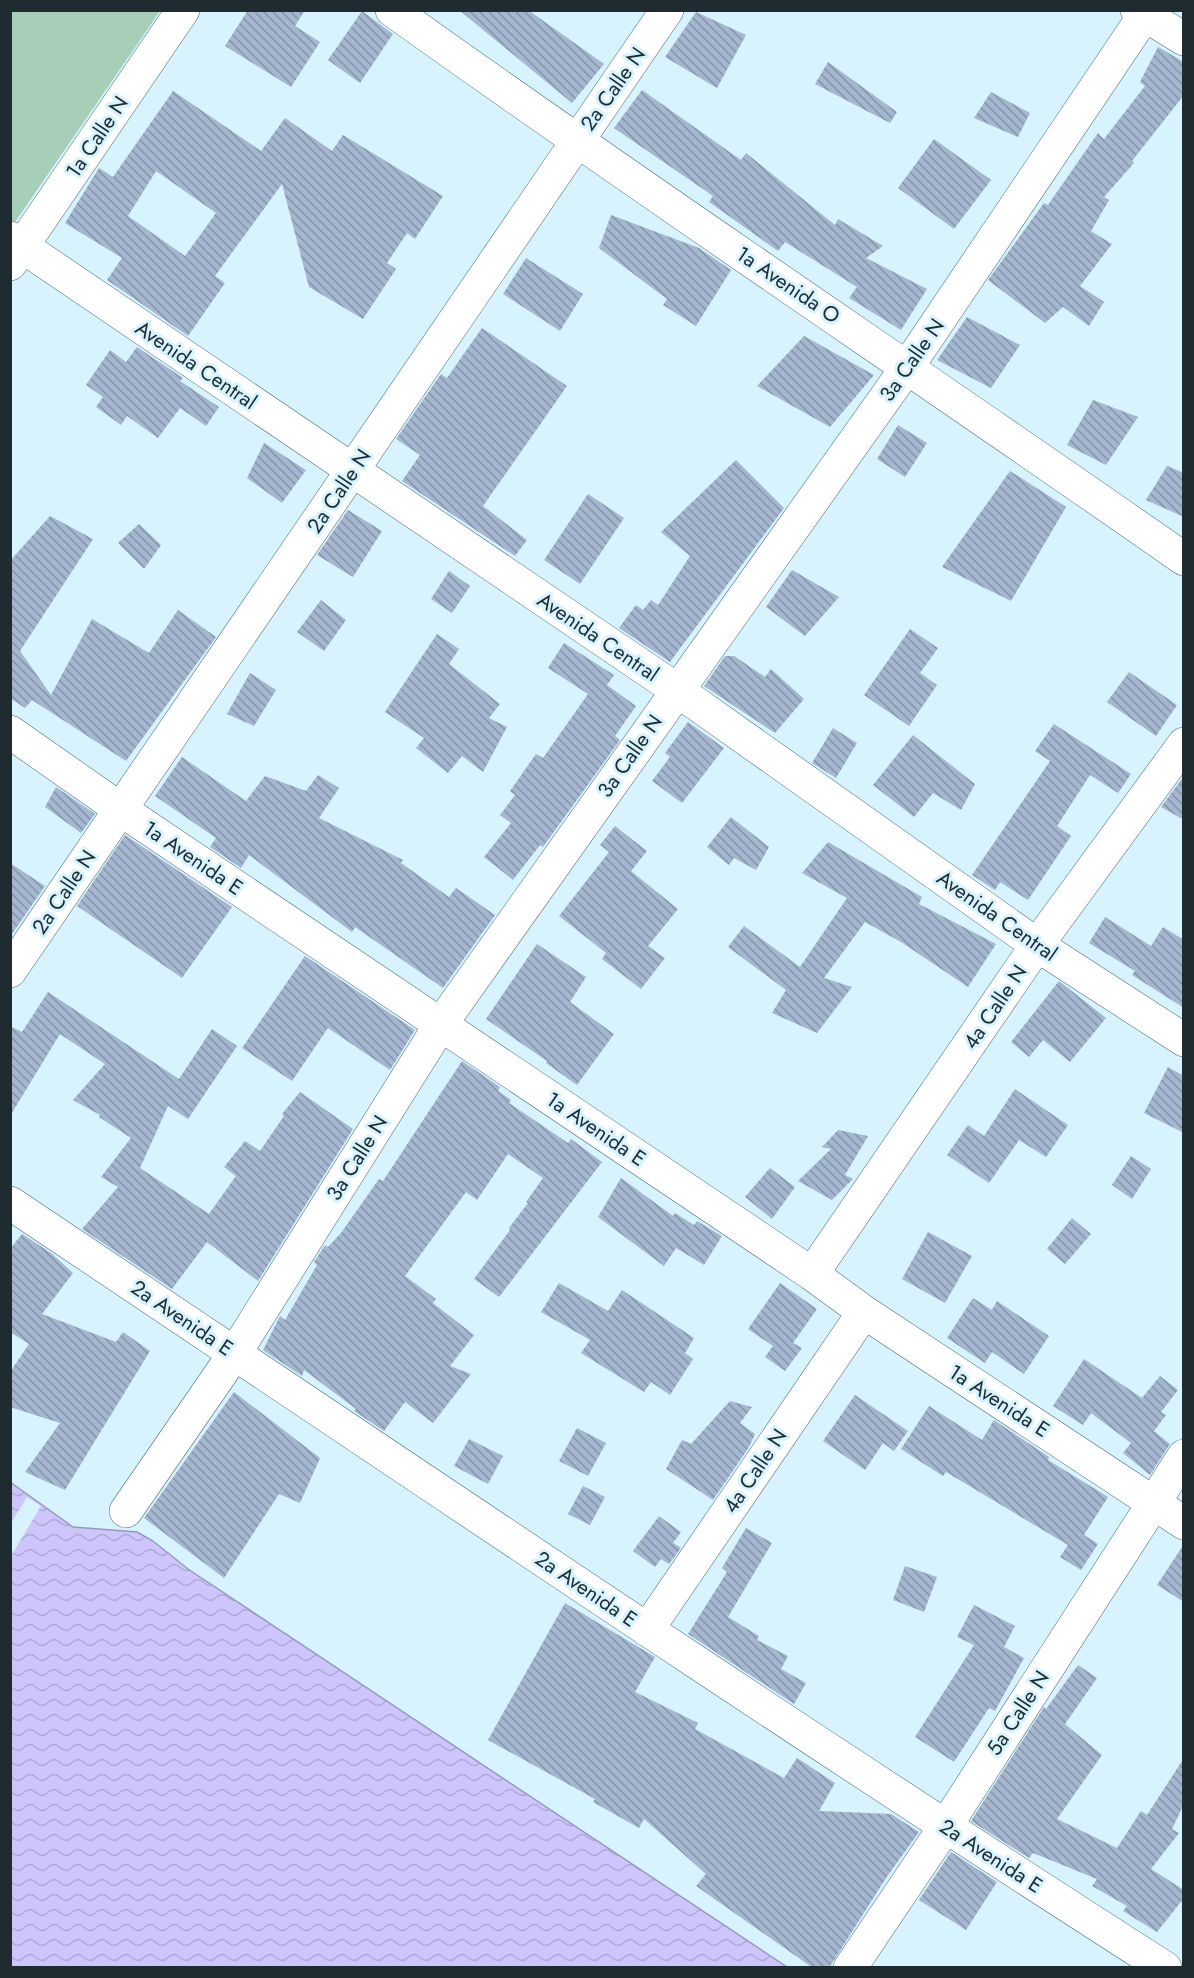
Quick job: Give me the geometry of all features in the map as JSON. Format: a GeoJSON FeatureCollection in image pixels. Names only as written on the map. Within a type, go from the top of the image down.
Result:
{"type":"FeatureCollection","features":[{"type":"Feature","properties":{"kind":"street","name":"1a Calle N"},"geometry":{"type":"LineString","coordinates":[[15,249],[183,10]]}},
{"type":"Feature","properties":{"kind":"street","name":"1a Avenida O"},"geometry":{"type":"LineString","coordinates":[[392,10],[576,142],[908,366],[1184,559]]}},
{"type":"Feature","properties":{"kind":"street","name":"2a Calle N"},"geometry":{"type":"LineString","coordinates":[[10,971],[667,10]]}},
{"type":"Feature","properties":{"kind":"street"},"geometry":{"type":"LineString","coordinates":[[1144,12],[1184,39]]}},
{"type":"Feature","properties":{"kind":"street","name":"3a Calle N"},"geometry":{"type":"LineString","coordinates":[[126,1511],[234,1353],[441,1024],[908,366],[1144,12]]}},
{"type":"Feature","properties":{"kind":"street","name":"Avenida Central"},"geometry":{"type":"LineString","coordinates":[[15,249],[677,690],[1037,945],[1184,1040]]}},
{"type":"Feature","properties":{"kind":"street","name":"1a Avenida E"},"geometry":{"type":"LineString","coordinates":[[10,732],[812,1274],[864,1312],[1184,1523]]}},
{"type":"Feature","properties":{"kind":"street","name":"4a Calle N"},"geometry":{"type":"LineString","coordinates":[[812,1274],[1037,945],[1184,744]]}},
{"type":"Feature","properties":{"kind":"street","name":"2a Avenida E"},"geometry":{"type":"LineString","coordinates":[[10,1203],[647,1630],[945,1827],[1165,1968]]}},
{"type":"Feature","properties":{"kind":"street","name":"4a Calle N"},"geometry":{"type":"LineString","coordinates":[[647,1630],[864,1312]]}},
{"type":"Feature","properties":{"kind":"street","name":"5a Calle N"},"geometry":{"type":"LineString","coordinates":[[850,1968],[945,1827],[1184,1456]]}},
{"type":"Feature","properties":{"kind":"green space"},"geometry":{"type":"Polygon","coordinates":[[[11,11],[160,11],[11,228],[11,11]]]}},
{"type":"Feature","properties":{"kind":"water"},"geometry":{"type":"Polygon","coordinates":[[[10,1482],[73,1527],[137,1532],[153,1541],[188,1569],[787,1967],[11,1967],[10,1482]]]}},
{"type":"Feature","properties":{"kind":"pier"},"geometry":{"type":"Polygon","coordinates":[[[27,1497],[41,1506],[11,1556],[11,1523],[27,1497]]]}},
{"type":"Feature","properties":{"kind":"building"},"geometry":{"type":"Polygon","coordinates":[[[248,10],[305,10],[295,26],[320,42],[291,87],[225,46],[248,10]]]}},
{"type":"Feature","properties":{"kind":"building"},"geometry":{"type":"Polygon","coordinates":[[[459,10],[528,10],[604,64],[572,103],[459,10]]]}},
{"type":"Feature","properties":{"kind":"building"},"geometry":{"type":"Polygon","coordinates":[[[362,11],[393,34],[360,83],[328,60],[362,11]]]}},
{"type":"Feature","properties":{"kind":"building"},"geometry":{"type":"Polygon","coordinates":[[[696,12],[746,35],[717,88],[665,57],[696,12]]]}},
{"type":"Feature","properties":{"kind":"building"},"geometry":{"type":"Polygon","coordinates":[[[1158,47],[1184,62],[1184,95],[1132,161],[1134,163],[1104,197],[1109,200],[1091,231],[1112,244],[1080,286],[1104,302],[1089,326],[1063,307],[1045,323],[988,280],[1044,203],[1048,205],[1098,133],[1104,139],[1145,86],[1140,82],[1158,47]]]}},
{"type":"Feature","properties":{"kind":"building"},"geometry":{"type":"Polygon","coordinates":[[[828,62],[897,112],[890,123],[815,84],[828,62]]]}},
{"type":"Feature","properties":{"kind":"building"},"geometry":{"type":"Polygon","coordinates":[[[642,90],[741,160],[746,153],[835,225],[838,219],[883,246],[866,258],[927,289],[901,330],[849,298],[857,287],[785,242],[778,251],[709,202],[713,196],[614,128],[642,90]]]}},
{"type":"Feature","properties":{"kind":"building"},"geometry":{"type":"Polygon","coordinates":[[[173,91],[261,151],[285,118],[332,151],[343,135],[443,196],[415,239],[407,233],[387,263],[396,269],[363,319],[309,287],[282,184],[215,276],[225,283],[188,336],[107,280],[122,258],[65,223],[99,168],[113,177],[173,91]],[[156,171],[128,216],[185,256],[216,213],[156,171]]]}},
{"type":"Feature","properties":{"kind":"building"},"geometry":{"type":"Polygon","coordinates":[[[991,92],[1030,113],[1018,137],[974,118],[991,92]]]}},
{"type":"Feature","properties":{"kind":"building"},"geometry":{"type":"Polygon","coordinates":[[[934,139],[991,180],[954,229],[898,188],[934,139]]]}},
{"type":"Feature","properties":{"kind":"building"},"geometry":{"type":"Polygon","coordinates":[[[611,215],[699,248],[731,270],[696,326],[663,305],[667,299],[599,248],[611,215]]]}},
{"type":"Feature","properties":{"kind":"building"},"geometry":{"type":"Polygon","coordinates":[[[526,258],[583,294],[560,331],[503,294],[526,258]]]}},
{"type":"Feature","properties":{"kind":"building"},"geometry":{"type":"Polygon","coordinates":[[[967,317],[1020,345],[991,388],[937,360],[967,317]]]}},
{"type":"Feature","properties":{"kind":"building"},"geometry":{"type":"Polygon","coordinates":[[[482,328],[567,386],[483,506],[527,540],[515,556],[402,481],[420,455],[396,439],[441,374],[447,378],[482,328]]]}},
{"type":"Feature","properties":{"kind":"building"},"geometry":{"type":"Polygon","coordinates":[[[804,336],[874,375],[830,427],[757,386],[804,336]]]}},
{"type":"Feature","properties":{"kind":"building"},"geometry":{"type":"Polygon","coordinates":[[[137,347],[183,378],[180,381],[219,407],[206,426],[180,408],[158,438],[127,416],[121,425],[96,407],[103,397],[86,385],[110,350],[126,362],[137,347]]]}},
{"type":"Feature","properties":{"kind":"building"},"geometry":{"type":"Polygon","coordinates":[[[1093,400],[1138,417],[1106,465],[1067,445],[1093,400]]]}},
{"type":"Feature","properties":{"kind":"building"},"geometry":{"type":"Polygon","coordinates":[[[898,425],[927,443],[905,477],[877,459],[898,425]]]}},
{"type":"Feature","properties":{"kind":"building"},"geometry":{"type":"Polygon","coordinates":[[[264,443],[306,470],[282,503],[247,478],[264,443]]]}},
{"type":"Feature","properties":{"kind":"building"},"geometry":{"type":"Polygon","coordinates":[[[736,460],[784,508],[670,662],[619,628],[636,605],[643,610],[651,600],[658,605],[690,556],[661,532],[736,460]]]}},
{"type":"Feature","properties":{"kind":"building"},"geometry":{"type":"Polygon","coordinates":[[[1167,466],[1184,473],[1184,517],[1146,500],[1167,466]]]}},
{"type":"Feature","properties":{"kind":"building"},"geometry":{"type":"Polygon","coordinates":[[[1010,471],[1066,507],[1011,601],[942,567],[1010,471]]]}},
{"type":"Feature","properties":{"kind":"building"},"geometry":{"type":"Polygon","coordinates":[[[588,494],[624,518],[580,584],[544,560],[588,494]]]}},
{"type":"Feature","properties":{"kind":"building"},"geometry":{"type":"Polygon","coordinates":[[[348,510],[382,531],[353,577],[317,555],[348,510]]]}},
{"type":"Feature","properties":{"kind":"building"},"geometry":{"type":"Polygon","coordinates":[[[50,516],[93,539],[20,651],[51,695],[92,619],[149,653],[178,610],[216,637],[126,761],[32,700],[25,708],[10,698],[10,561],[50,516]]]}},
{"type":"Feature","properties":{"kind":"building"},"geometry":{"type":"Polygon","coordinates":[[[139,524],[161,545],[144,569],[118,543],[139,524]]]}},
{"type":"Feature","properties":{"kind":"building"},"geometry":{"type":"Polygon","coordinates":[[[792,570],[839,597],[805,636],[766,607],[792,570]]]}},
{"type":"Feature","properties":{"kind":"building"},"geometry":{"type":"Polygon","coordinates":[[[449,571],[470,586],[452,613],[431,599],[449,571]]]}},
{"type":"Feature","properties":{"kind":"building"},"geometry":{"type":"Polygon","coordinates":[[[321,600],[346,620],[324,651],[297,632],[321,600]]]}},
{"type":"Feature","properties":{"kind":"building"},"geometry":{"type":"Polygon","coordinates":[[[910,629],[938,648],[920,673],[937,685],[909,726],[864,695],[910,629]]]}},
{"type":"Feature","properties":{"kind":"building"},"geometry":{"type":"Polygon","coordinates":[[[437,634],[459,649],[449,664],[500,704],[489,718],[507,727],[483,772],[462,756],[448,773],[416,748],[424,738],[385,712],[437,634]]]}},
{"type":"Feature","properties":{"kind":"building"},"geometry":{"type":"Polygon","coordinates":[[[564,643],[614,675],[607,685],[636,706],[615,736],[620,740],[543,847],[540,845],[513,880],[484,857],[511,823],[500,815],[515,795],[510,791],[536,754],[543,758],[588,694],[548,668],[564,643]]]}},
{"type":"Feature","properties":{"kind":"building"},"geometry":{"type":"Polygon","coordinates":[[[725,656],[734,656],[765,677],[771,669],[804,699],[775,733],[704,686],[725,656]]]}},
{"type":"Feature","properties":{"kind":"building"},"geometry":{"type":"Polygon","coordinates":[[[1129,672],[1177,705],[1156,736],[1107,702],[1129,672]]]}},
{"type":"Feature","properties":{"kind":"building"},"geometry":{"type":"Polygon","coordinates":[[[250,673],[276,690],[254,726],[227,714],[250,673]]]}},
{"type":"Feature","properties":{"kind":"building"},"geometry":{"type":"Polygon","coordinates":[[[688,722],[724,748],[682,803],[652,781],[670,757],[665,753],[688,722]]]}},
{"type":"Feature","properties":{"kind":"building"},"geometry":{"type":"Polygon","coordinates":[[[1054,724],[1131,774],[1118,793],[1090,775],[1057,826],[1071,836],[1028,900],[1000,882],[995,890],[972,875],[1050,761],[1035,751],[1054,724]]]}},
{"type":"Feature","properties":{"kind":"building"},"geometry":{"type":"Polygon","coordinates":[[[833,728],[857,743],[836,778],[812,763],[833,728]]]}},
{"type":"Feature","properties":{"kind":"building"},"geometry":{"type":"Polygon","coordinates":[[[913,735],[975,784],[961,810],[933,793],[914,817],[873,785],[913,735]]]}},
{"type":"Feature","properties":{"kind":"building"},"geometry":{"type":"Polygon","coordinates":[[[182,757],[246,801],[265,776],[306,791],[318,775],[339,788],[319,818],[403,860],[401,863],[449,897],[456,888],[495,915],[443,988],[355,927],[352,932],[249,855],[241,868],[210,847],[216,838],[155,796],[182,757]]]}},
{"type":"Feature","properties":{"kind":"building"},"geometry":{"type":"Polygon","coordinates":[[[1184,776],[1184,820],[1161,807],[1184,776]]]}},
{"type":"Feature","properties":{"kind":"building"},"geometry":{"type":"Polygon","coordinates":[[[56,787],[95,814],[81,833],[45,807],[56,787]]]}},
{"type":"Feature","properties":{"kind":"building"},"geometry":{"type":"Polygon","coordinates":[[[731,817],[769,847],[756,870],[734,858],[729,865],[707,847],[731,817]]]}},
{"type":"Feature","properties":{"kind":"building"},"geometry":{"type":"Polygon","coordinates":[[[615,826],[647,851],[631,871],[678,909],[648,946],[665,958],[641,989],[602,959],[606,953],[559,916],[609,852],[600,845],[615,826]]]}},
{"type":"Feature","properties":{"kind":"building"},"geometry":{"type":"Polygon","coordinates":[[[125,835],[232,907],[182,978],[77,906],[125,835]]]}},
{"type":"Feature","properties":{"kind":"building"},"geometry":{"type":"Polygon","coordinates":[[[828,842],[922,897],[919,904],[996,944],[968,987],[901,942],[865,922],[824,978],[852,987],[817,1033],[772,1013],[786,990],[728,947],[744,926],[800,967],[847,898],[802,873],[828,842]]]}},
{"type":"Feature","properties":{"kind":"building"},"geometry":{"type":"Polygon","coordinates":[[[10,863],[45,886],[10,937],[10,863]]]}},
{"type":"Feature","properties":{"kind":"building"},"geometry":{"type":"Polygon","coordinates":[[[1105,917],[1151,946],[1163,927],[1184,940],[1184,1008],[1132,975],[1135,971],[1089,943],[1105,917]]]}},
{"type":"Feature","properties":{"kind":"building"},"geometry":{"type":"Polygon","coordinates":[[[537,944],[586,977],[570,1002],[614,1034],[577,1085],[546,1063],[547,1061],[486,1019],[537,944]]]}},
{"type":"Feature","properties":{"kind":"building"},"geometry":{"type":"Polygon","coordinates":[[[305,956],[415,1030],[390,1070],[328,1028],[292,1081],[242,1048],[305,956]]]}},
{"type":"Feature","properties":{"kind":"building"},"geometry":{"type":"Polygon","coordinates":[[[1059,981],[1106,1018],[1070,1062],[1043,1040],[1029,1057],[1011,1042],[1059,981]]]}},
{"type":"Feature","properties":{"kind":"building"},"geometry":{"type":"Polygon","coordinates":[[[48,992],[179,1079],[212,1029],[237,1046],[188,1119],[168,1106],[140,1168],[209,1214],[236,1176],[224,1167],[245,1141],[260,1151],[284,1116],[282,1114],[300,1092],[353,1129],[258,1281],[207,1242],[172,1289],[82,1229],[118,1187],[101,1177],[131,1138],[99,1117],[100,1115],[73,1100],[105,1064],[60,1034],[10,1116],[10,1026],[22,1032],[48,992]]]}},
{"type":"Feature","properties":{"kind":"building"},"geometry":{"type":"Polygon","coordinates":[[[462,1061],[500,1087],[498,1091],[511,1100],[509,1103],[568,1143],[571,1139],[602,1162],[499,1297],[474,1279],[510,1230],[509,1228],[543,1178],[508,1154],[477,1200],[466,1192],[405,1276],[436,1299],[433,1303],[474,1335],[450,1366],[471,1374],[433,1423],[405,1402],[384,1431],[354,1411],[356,1409],[304,1370],[302,1376],[263,1350],[280,1316],[285,1320],[317,1265],[314,1262],[325,1245],[328,1247],[341,1233],[379,1179],[383,1181],[462,1061]]]}},
{"type":"Feature","properties":{"kind":"building"},"geometry":{"type":"Polygon","coordinates":[[[1168,1067],[1184,1076],[1184,1133],[1144,1113],[1168,1067]]]}},
{"type":"Feature","properties":{"kind":"building"},"geometry":{"type":"Polygon","coordinates":[[[1015,1089],[1068,1125],[1046,1157],[1019,1140],[989,1183],[947,1155],[968,1125],[984,1136],[1015,1089]]]}},
{"type":"Feature","properties":{"kind":"building"},"geometry":{"type":"Polygon","coordinates":[[[838,1130],[868,1136],[845,1175],[853,1179],[832,1200],[798,1181],[831,1149],[822,1147],[838,1130]]]}},
{"type":"Feature","properties":{"kind":"building"},"geometry":{"type":"Polygon","coordinates":[[[1131,1156],[1151,1169],[1132,1199],[1112,1185],[1131,1156]]]}},
{"type":"Feature","properties":{"kind":"building"},"geometry":{"type":"Polygon","coordinates":[[[770,1168],[795,1187],[772,1219],[745,1197],[770,1168]]]}},
{"type":"Feature","properties":{"kind":"building"},"geometry":{"type":"Polygon","coordinates":[[[621,1178],[673,1216],[675,1213],[694,1225],[697,1221],[722,1236],[704,1265],[676,1248],[664,1266],[598,1217],[621,1178]]]}},
{"type":"Feature","properties":{"kind":"building"},"geometry":{"type":"Polygon","coordinates":[[[1072,1218],[1091,1234],[1065,1264],[1047,1249],[1072,1218]]]}},
{"type":"Feature","properties":{"kind":"building"},"geometry":{"type":"Polygon","coordinates":[[[928,1232],[972,1256],[945,1303],[902,1279],[928,1232]]]}},
{"type":"Feature","properties":{"kind":"building"},"geometry":{"type":"Polygon","coordinates":[[[22,1234],[51,1253],[73,1273],[42,1314],[116,1342],[123,1332],[150,1351],[65,1490],[25,1472],[60,1423],[10,1407],[10,1372],[29,1344],[10,1332],[10,1249],[22,1234]]]}},
{"type":"Feature","properties":{"kind":"building"},"geometry":{"type":"Polygon","coordinates":[[[559,1283],[608,1311],[622,1290],[694,1338],[685,1353],[693,1359],[670,1395],[651,1382],[644,1392],[581,1353],[590,1340],[541,1312],[559,1283]]]}},
{"type":"Feature","properties":{"kind":"building"},"geometry":{"type":"Polygon","coordinates":[[[780,1283],[817,1309],[793,1343],[802,1348],[785,1371],[765,1357],[773,1346],[748,1329],[780,1283]]]}},
{"type":"Feature","properties":{"kind":"building"},"geometry":{"type":"Polygon","coordinates":[[[973,1298],[992,1310],[997,1301],[1049,1336],[1024,1374],[992,1352],[985,1363],[947,1338],[973,1298]]]}},
{"type":"Feature","properties":{"kind":"building"},"geometry":{"type":"Polygon","coordinates":[[[1084,1359],[1142,1398],[1160,1376],[1178,1390],[1161,1412],[1166,1415],[1154,1431],[1170,1444],[1150,1475],[1123,1453],[1131,1443],[1091,1413],[1083,1425],[1053,1406],[1084,1359]]]}},
{"type":"Feature","properties":{"kind":"building"},"geometry":{"type":"Polygon","coordinates":[[[234,1392],[320,1458],[300,1503],[279,1494],[224,1578],[144,1518],[234,1392]]]}},
{"type":"Feature","properties":{"kind":"building"},"geometry":{"type":"Polygon","coordinates":[[[855,1395],[908,1431],[894,1451],[883,1443],[865,1470],[823,1441],[855,1395]]]}},
{"type":"Feature","properties":{"kind":"building"},"geometry":{"type":"Polygon","coordinates":[[[730,1401],[752,1407],[740,1423],[755,1434],[749,1447],[713,1500],[666,1469],[682,1440],[691,1444],[730,1401]]]}},
{"type":"Feature","properties":{"kind":"building"},"geometry":{"type":"Polygon","coordinates":[[[929,1406],[982,1440],[994,1420],[1049,1457],[1048,1460],[1108,1497],[1084,1535],[1098,1544],[1081,1570],[1060,1557],[1068,1545],[946,1472],[943,1476],[901,1449],[929,1406]]]}},
{"type":"Feature","properties":{"kind":"building"},"geometry":{"type":"Polygon","coordinates":[[[577,1428],[606,1443],[588,1476],[559,1461],[577,1428]]]}},
{"type":"Feature","properties":{"kind":"building"},"geometry":{"type":"Polygon","coordinates":[[[469,1439],[503,1456],[488,1484],[454,1466],[469,1439]]]}},
{"type":"Feature","properties":{"kind":"building"},"geometry":{"type":"Polygon","coordinates":[[[583,1486],[605,1497],[590,1525],[568,1514],[583,1486]]]}},
{"type":"Feature","properties":{"kind":"building"},"geometry":{"type":"Polygon","coordinates":[[[659,1516],[681,1532],[673,1543],[681,1548],[669,1564],[661,1559],[655,1567],[633,1551],[659,1516]]]}},
{"type":"Feature","properties":{"kind":"building"},"geometry":{"type":"Polygon","coordinates":[[[746,1528],[772,1543],[728,1617],[759,1636],[757,1640],[788,1656],[781,1669],[806,1683],[794,1704],[688,1634],[727,1572],[722,1568],[746,1528]]]}},
{"type":"Feature","properties":{"kind":"building"},"geometry":{"type":"Polygon","coordinates":[[[1184,1544],[1184,1602],[1157,1585],[1184,1544]]]}},
{"type":"Feature","properties":{"kind":"building"},"geometry":{"type":"Polygon","coordinates":[[[905,1566],[937,1577],[924,1612],[893,1600],[905,1566]]]}},
{"type":"Feature","properties":{"kind":"building"},"geometry":{"type":"Polygon","coordinates":[[[565,1603],[655,1657],[635,1692],[698,1723],[695,1729],[784,1778],[797,1758],[835,1783],[819,1811],[891,1814],[919,1832],[886,1878],[829,1968],[813,1968],[696,1886],[706,1874],[644,1819],[639,1828],[593,1802],[595,1799],[488,1740],[565,1603]]]}},
{"type":"Feature","properties":{"kind":"building"},"geometry":{"type":"Polygon","coordinates":[[[974,1605],[1015,1626],[1004,1647],[1024,1658],[995,1711],[989,1708],[954,1762],[915,1737],[974,1645],[957,1637],[974,1605]]]}},
{"type":"Feature","properties":{"kind":"building"},"geometry":{"type":"Polygon","coordinates":[[[1078,1665],[1097,1678],[1065,1724],[1102,1755],[1057,1819],[1117,1848],[1141,1811],[1147,1815],[1184,1758],[1184,1804],[1172,1829],[1179,1833],[1151,1869],[1184,1890],[1184,1898],[1157,1932],[1123,1911],[1127,1906],[1092,1886],[1097,1879],[1033,1853],[1029,1858],[971,1821],[1044,1707],[1046,1709],[1078,1665]]]}},
{"type":"Feature","properties":{"kind":"building"},"geometry":{"type":"Polygon","coordinates":[[[951,1852],[997,1882],[966,1930],[919,1900],[951,1852]]]}}]}
